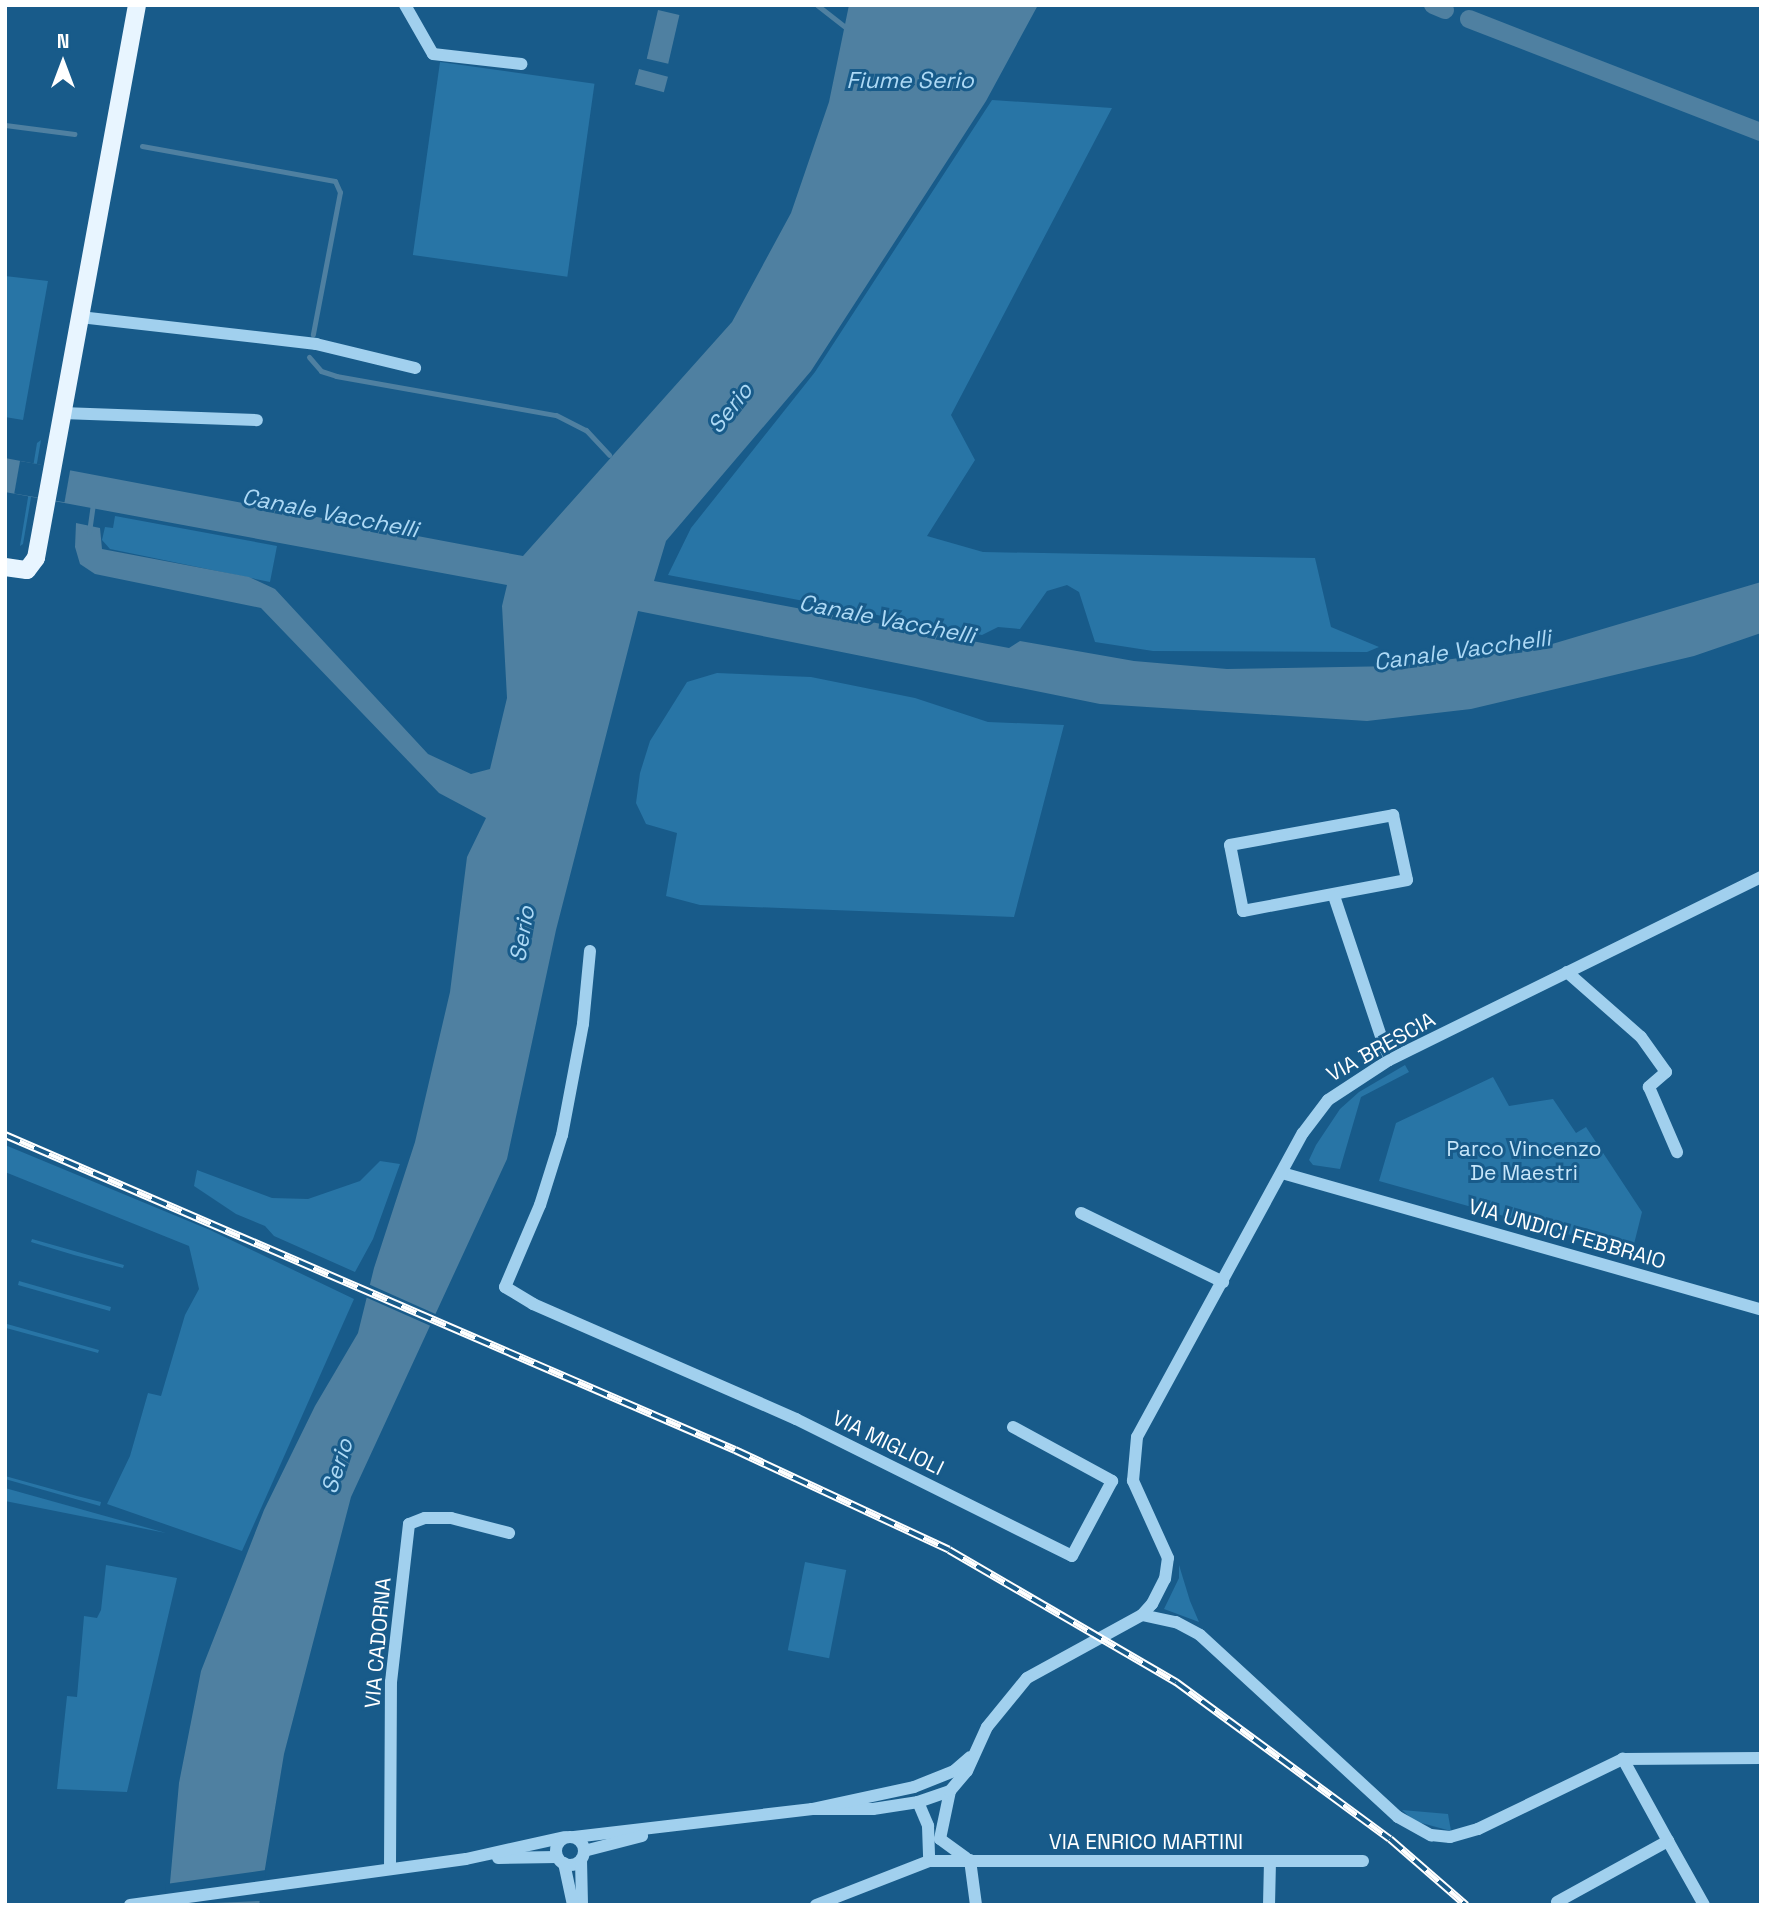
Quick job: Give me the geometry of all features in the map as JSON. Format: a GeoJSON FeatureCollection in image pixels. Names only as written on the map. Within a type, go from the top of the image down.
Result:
{"type":"FeatureCollection","features":[{"type":"Feature","properties":{"kind":"main road"},"geometry":{"type":"LineString","coordinates":[[5,567],[31,569],[137,5]]}},
{"type":"Feature","properties":{"kind":"street"},"geometry":{"type":"LineString","coordinates":[[405,5],[433,54],[521,64]]}},
{"type":"Feature","properties":{"kind":"street"},"geometry":{"type":"LineString","coordinates":[[80,317],[316,344],[415,368]]}},
{"type":"Feature","properties":{"kind":"street"},"geometry":{"type":"LineString","coordinates":[[62,413],[257,420]]}},
{"type":"Feature","properties":{"kind":"street"},"geometry":{"type":"LineString","coordinates":[[1393,816],[1407,880],[1334,896],[1243,911],[1230,845],[1393,816]]}},
{"type":"Feature","properties":{"kind":"street","name":"VIA BRESCIA"},"geometry":{"type":"LineString","coordinates":[[1133,1481],[1137,1437],[1282,1173],[1328,1100],[1389,1060],[1761,877]]}},
{"type":"Feature","properties":{"kind":"street"},"geometry":{"type":"LineString","coordinates":[[1334,896],[1389,1060]]}},
{"type":"Feature","properties":{"kind":"street","name":"VIA MIGLIOLI"},"geometry":{"type":"LineString","coordinates":[[590,951],[583,1024],[562,1135],[528,1243],[505,1287],[533,1304],[796,1419],[1072,1556],[1112,1481]]}},
{"type":"Feature","properties":{"kind":"street"},"geometry":{"type":"LineString","coordinates":[[1567,972],[1641,1037],[1666,1072],[1649,1087],[1677,1152]]}},
{"type":"Feature","properties":{"kind":"street","name":"VIA UNDICI FEBBRAIO"},"geometry":{"type":"LineString","coordinates":[[1282,1173],[1761,1309]]}},
{"type":"Feature","properties":{"kind":"street"},"geometry":{"type":"LineString","coordinates":[[1081,1213],[1223,1282]]}},
{"type":"Feature","properties":{"kind":"street"},"geometry":{"type":"LineString","coordinates":[[976,1905],[970,1860],[945,1847],[940,1839],[950,1791],[967,1771],[970,1756],[1004,1703],[1044,1665],[1142,1615],[1165,1579],[1168,1558],[1162,1536],[1133,1481],[1112,1481],[1013,1427]]}},
{"type":"Feature","properties":{"kind":"street","name":"VIA CADORNA"},"geometry":{"type":"LineString","coordinates":[[390,1868],[391,1682],[409,1524],[425,1518],[451,1518],[509,1533]]}},
{"type":"Feature","properties":{"kind":"street"},"geometry":{"type":"LineString","coordinates":[[1142,1615],[1176,1622],[1200,1635],[1398,1817],[1432,1835],[1461,1836],[1594,1770],[1623,1759],[1761,1758]]}},
{"type":"Feature","properties":{"kind":"street"},"geometry":{"type":"LineString","coordinates":[[130,1905],[466,1859],[569,1837],[668,1828],[812,1809],[932,1781],[970,1756]]}},
{"type":"Feature","properties":{"kind":"street"},"geometry":{"type":"LineString","coordinates":[[1623,1759],[1704,1905]]}},
{"type":"Feature","properties":{"kind":"street"},"geometry":{"type":"LineString","coordinates":[[812,1809],[854,1811],[918,1802],[950,1791]]}},
{"type":"Feature","properties":{"kind":"street"},"geometry":{"type":"LineString","coordinates":[[918,1802],[928,1825],[929,1861]]}},
{"type":"Feature","properties":{"kind":"street"},"geometry":{"type":"LineString","coordinates":[[466,1859],[560,1860],[583,1856],[668,1828]]}},
{"type":"Feature","properties":{"kind":"street"},"geometry":{"type":"LineString","coordinates":[[569,1837],[583,1856],[582,1905]]}},
{"type":"Feature","properties":{"kind":"street"},"geometry":{"type":"LineString","coordinates":[[569,1837],[558,1843],[573,1905]]}},
{"type":"Feature","properties":{"kind":"street"},"geometry":{"type":"LineString","coordinates":[[1557,1902],[1668,1840]]}},
{"type":"Feature","properties":{"kind":"street","name":"VIA ENRICO MARTINI"},"geometry":{"type":"LineString","coordinates":[[816,1905],[929,1861],[1363,1861]]}},
{"type":"Feature","properties":{"kind":"street"},"geometry":{"type":"LineString","coordinates":[[1269,1905],[1270,1861]]}},
{"type":"Feature","properties":{"kind":"green space"},"geometry":{"type":"Polygon","coordinates":[[[440,62],[594,84],[567,277],[413,255],[440,62]]]}},
{"type":"Feature","properties":{"kind":"green space"},"geometry":{"type":"Polygon","coordinates":[[[992,100],[1112,108],[951,415],[975,460],[927,536],[983,552],[1315,558],[1331,627],[1379,647],[1367,652],[1153,651],[1095,642],[1079,592],[1067,585],[1047,591],[1020,629],[998,627],[982,635],[668,575],[691,528],[815,372],[992,100]]]}},
{"type":"Feature","properties":{"kind":"green space"},"geometry":{"type":"Polygon","coordinates":[[[5,276],[48,281],[23,420],[5,417],[5,276]]]}},
{"type":"Feature","properties":{"kind":"green space"},"geometry":{"type":"Polygon","coordinates":[[[41,440],[23,544],[20,546],[37,443],[41,440]]]}},
{"type":"Feature","properties":{"kind":"green space"},"geometry":{"type":"Polygon","coordinates":[[[115,516],[277,546],[270,582],[110,549],[102,540],[105,527],[113,528],[115,516]]]}},
{"type":"Feature","properties":{"kind":"green space"},"geometry":{"type":"Polygon","coordinates":[[[717,673],[811,677],[915,698],[988,722],[1064,725],[1014,917],[700,905],[666,896],[677,833],[646,824],[636,803],[640,773],[650,741],[687,682],[717,673]]]}},
{"type":"Feature","properties":{"kind":"green space"},"geometry":{"type":"Polygon","coordinates":[[[1405,1065],[1409,1072],[1361,1097],[1340,1169],[1313,1165],[1309,1160],[1316,1145],[1340,1109],[1359,1092],[1405,1065]]]}},
{"type":"Feature","properties":{"kind":"green space","name":"Parco Vincenzo De Maestri"},"geometry":{"type":"Polygon","coordinates":[[[1493,1077],[1509,1106],[1553,1099],[1576,1133],[1586,1127],[1642,1212],[1632,1252],[1379,1181],[1396,1123],[1493,1077]]]}},
{"type":"Feature","properties":{"kind":"green space"},"geometry":{"type":"Polygon","coordinates":[[[5,1145],[210,1230],[354,1299],[242,1551],[107,1504],[130,1456],[148,1393],[161,1396],[185,1315],[199,1289],[189,1246],[5,1172],[5,1145]]]}},
{"type":"Feature","properties":{"kind":"green space"},"geometry":{"type":"Polygon","coordinates":[[[380,1161],[400,1164],[373,1239],[355,1272],[274,1236],[265,1226],[236,1214],[194,1186],[197,1170],[272,1198],[308,1199],[360,1181],[380,1161]]]}},
{"type":"Feature","properties":{"kind":"green space"},"geometry":{"type":"Polygon","coordinates":[[[32,1239],[124,1265],[123,1268],[74,1255],[31,1242],[32,1239]]]}},
{"type":"Feature","properties":{"kind":"green space"},"geometry":{"type":"Polygon","coordinates":[[[19,1281],[111,1307],[110,1311],[18,1285],[19,1281]]]}},
{"type":"Feature","properties":{"kind":"green space"},"geometry":{"type":"Polygon","coordinates":[[[7,1324],[99,1350],[98,1353],[6,1328],[7,1324]]]}},
{"type":"Feature","properties":{"kind":"green space"},"geometry":{"type":"Polygon","coordinates":[[[5,1476],[101,1502],[100,1506],[5,1479],[5,1476]]]}},
{"type":"Feature","properties":{"kind":"green space"},"geometry":{"type":"Polygon","coordinates":[[[5,1488],[166,1533],[5,1501],[5,1488]]]}},
{"type":"Feature","properties":{"kind":"green space"},"geometry":{"type":"Polygon","coordinates":[[[805,1562],[846,1570],[829,1658],[788,1650],[805,1562]]]}},
{"type":"Feature","properties":{"kind":"green space"},"geometry":{"type":"Polygon","coordinates":[[[106,1565],[177,1578],[127,1792],[57,1789],[67,1696],[77,1697],[84,1616],[97,1618],[101,1610],[106,1565]]]}},
{"type":"Feature","properties":{"kind":"green space"},"geometry":{"type":"Polygon","coordinates":[[[1179,1565],[1199,1622],[1164,1609],[1179,1578],[1179,1565]]]}},
{"type":"Feature","properties":{"kind":"green space"},"geometry":{"type":"Polygon","coordinates":[[[1402,1810],[1448,1814],[1451,1831],[1414,1821],[1402,1810]]]}},
{"type":"Feature","properties":{"kind":"water","name":"Fiume Serio"},"geometry":{"type":"Polygon","coordinates":[[[849,5],[1038,5],[986,101],[811,371],[666,541],[654,581],[1009,648],[1020,641],[1134,661],[1227,669],[1399,666],[1542,647],[1761,582],[1761,633],[1694,656],[1471,709],[1367,721],[1100,704],[638,611],[556,930],[507,1159],[351,1497],[284,1754],[259,1905],[168,1905],[179,1783],[201,1671],[264,1510],[315,1406],[358,1333],[374,1268],[415,1142],[450,992],[467,857],[486,818],[439,793],[261,608],[95,574],[80,564],[75,547],[76,523],[100,528],[102,549],[249,577],[275,589],[428,754],[471,774],[490,769],[507,698],[502,606],[507,585],[5,492],[5,458],[523,556],[732,322],[791,213],[829,102],[849,5]]]}},
{"type":"Feature","properties":{"kind":"water"},"geometry":{"type":"Polygon","coordinates":[[[658,10],[679,15],[668,64],[647,59],[658,10]]]}},
{"type":"Feature","properties":{"kind":"water"},"geometry":{"type":"Polygon","coordinates":[[[639,69],[668,77],[664,92],[635,84],[639,69]]]}},
{"type":"Feature","properties":{"kind":"pier"},"geometry":{"type":"Polygon","coordinates":[[[20,461],[70,470],[64,502],[14,493],[20,461]]]}},
{"type":"Feature","properties":{"kind":"pier"},"geometry":{"type":"Polygon","coordinates":[[[366,1283],[440,1316],[435,1328],[361,1295],[366,1283]]]}},
{"type":"Feature","properties":{"kind":"pier"},"geometry":{"type":"Polygon","coordinates":[[[266,1870],[262,1901],[164,1905],[166,1884],[266,1870]]]}},
{"type":"Feature","properties":{"kind":"waterway"},"geometry":{"type":"LineString","coordinates":[[817,5],[848,29]]}},
{"type":"Feature","properties":{"kind":"waterway"},"geometry":{"type":"LineString","coordinates":[[1433,5],[1445,10]]}},
{"type":"Feature","properties":{"kind":"waterway"},"geometry":{"type":"LineString","coordinates":[[1469,19],[1761,132]]}},
{"type":"Feature","properties":{"kind":"waterway"},"geometry":{"type":"LineString","coordinates":[[5,125],[74,134]]}},
{"type":"Feature","properties":{"kind":"waterway"},"geometry":{"type":"LineString","coordinates":[[142,146],[335,181],[340,192],[313,334]]}},
{"type":"Feature","properties":{"kind":"waterway"},"geometry":{"type":"LineString","coordinates":[[309,357],[321,371],[336,376],[556,415],[586,430],[609,455]]}},
{"type":"Feature","properties":{"kind":"waterway"},"geometry":{"type":"LineString","coordinates":[[89,532],[93,503]]}},
{"type":"Feature","properties":{"kind":"railway"},"geometry":{"type":"LineString","coordinates":[[5,1135],[735,1450],[949,1550],[1176,1682],[1390,1839],[1466,1905]]}},
{"type":"Feature","properties":{"kind":"water label","name":"Serio"},"geometry":{"type":"Point","coordinates":[730,408]}},
{"type":"Feature","properties":{"kind":"water label","name":"Canale Vacchelli"},"geometry":{"type":"Point","coordinates":[330,513]}},
{"type":"Feature","properties":{"kind":"water label","name":"Canale Vacchelli"},"geometry":{"type":"Point","coordinates":[887,619]}},
{"type":"Feature","properties":{"kind":"water label","name":"Canale Vacchelli"},"geometry":{"type":"Point","coordinates":[1462,650]}},
{"type":"Feature","properties":{"kind":"water label","name":"Serio"},"geometry":{"type":"Point","coordinates":[522,934]}},
{"type":"Feature","properties":{"kind":"water label","name":"Serio"},"geometry":{"type":"Point","coordinates":[337,1466]}}]}
